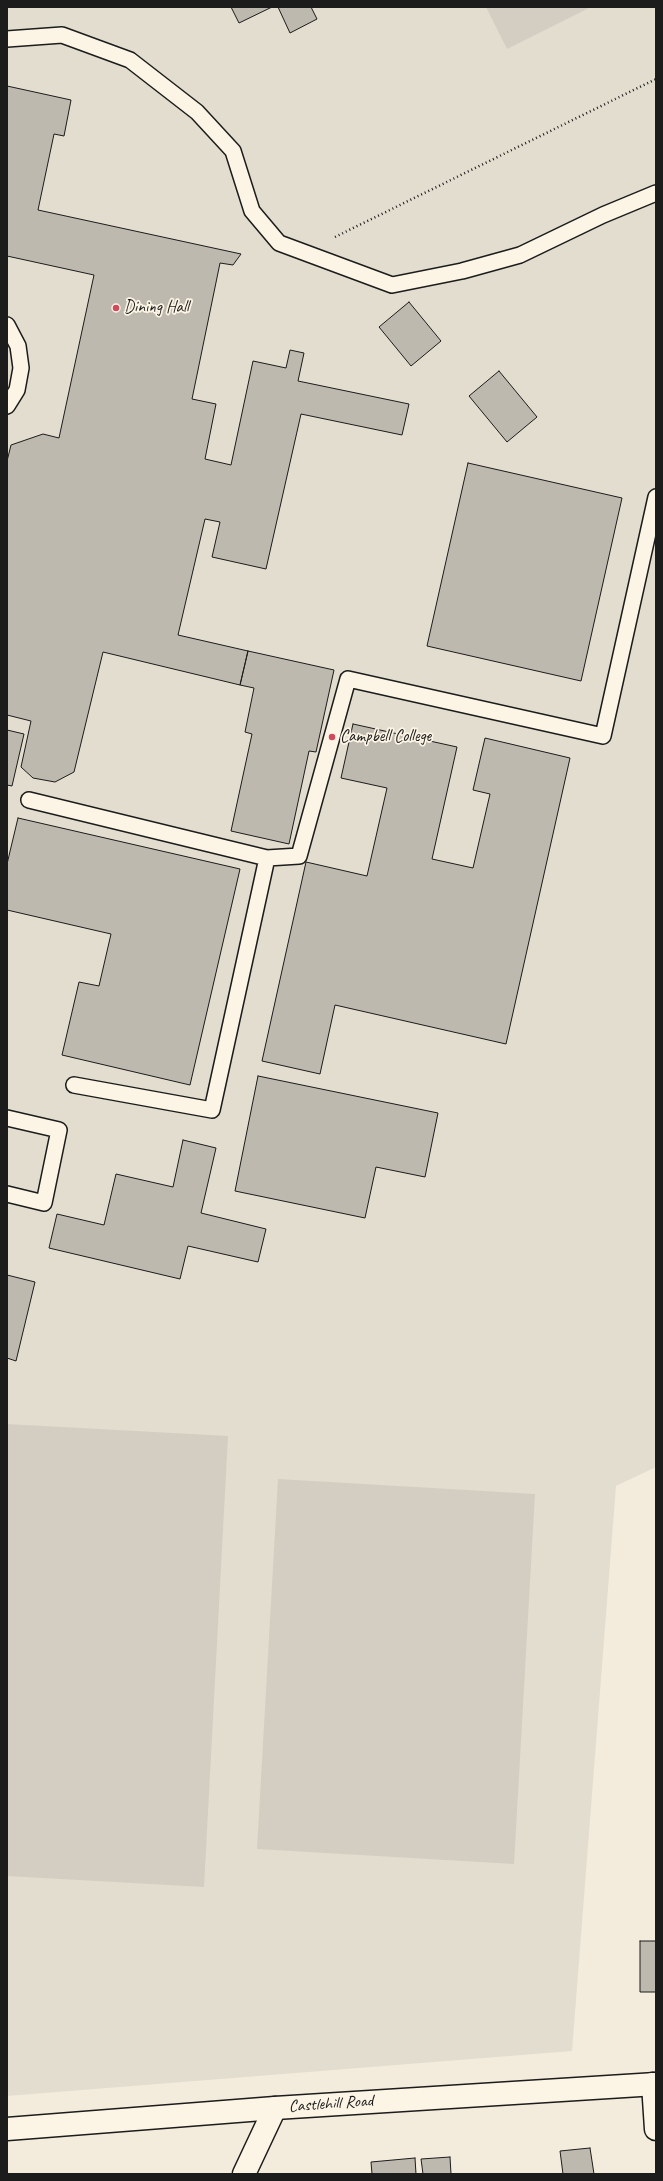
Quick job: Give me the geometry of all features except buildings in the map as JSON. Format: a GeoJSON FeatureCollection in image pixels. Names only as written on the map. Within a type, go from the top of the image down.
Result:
{"type":"FeatureCollection","features":[{"type":"Feature","properties":{"kind":"street","name":"Castlehill Road"},"geometry":{"type":"LineString","coordinates":[[7,2129],[275,2108],[654,2084]]}},
{"type":"Feature","properties":{"kind":"street"},"geometry":{"type":"LineString","coordinates":[[654,2084],[656,2129]]}},
{"type":"Feature","properties":{"kind":"street"},"geometry":{"type":"LineString","coordinates":[[244,2174],[275,2108]]}},
{"type":"Feature","properties":{"kind":"lane"},"geometry":{"type":"LineString","coordinates":[[7,39],[62,35],[130,60],[196,112],[233,151],[252,211],[279,243],[392,285],[462,271],[520,255],[603,215],[656,193]]}},
{"type":"Feature","properties":{"kind":"lane"},"geometry":{"type":"LineString","coordinates":[[7,325],[18,346],[21,368],[17,390],[7,406]]}},
{"type":"Feature","properties":{"kind":"lane"},"geometry":{"type":"LineString","coordinates":[[29,800],[267,858],[299,856],[348,679],[603,736],[656,496]]}},
{"type":"Feature","properties":{"kind":"lane"},"geometry":{"type":"LineString","coordinates":[[74,1084],[212,1110],[267,858]]}},
{"type":"Feature","properties":{"kind":"lane"},"geometry":{"type":"LineString","coordinates":[[7,1118],[59,1130],[44,1203],[7,1194]]}},
{"type":"Feature","properties":{"kind":"path"},"geometry":{"type":"LineString","coordinates":[[305,252],[656,79]]}},
{"type":"Feature","properties":{"kind":"shaded area","name":"Campbell College"},"geometry":{"type":"Polygon","coordinates":[[[7,7],[656,7],[656,1467],[616,1486],[572,2051],[7,2096],[7,7]]]}},
{"type":"Feature","properties":{"kind":"shaded area"},"geometry":{"type":"Polygon","coordinates":[[[486,7],[591,7],[507,49],[486,7]]]}},
{"type":"Feature","properties":{"kind":"shaded area"},"geometry":{"type":"Polygon","coordinates":[[[7,1424],[228,1436],[204,1887],[7,1876],[7,1424]]]}},
{"type":"Feature","properties":{"kind":"shaded area"},"geometry":{"type":"Polygon","coordinates":[[[278,1479],[535,1494],[514,1864],[257,1849],[278,1479]]]}},
{"type":"Feature","properties":{"kind":"place","name":"Dining Hall"},"geometry":{"type":"Point","coordinates":[116,308]}},
{"type":"Feature","properties":{"kind":"place","name":"Campbell College"},"geometry":{"type":"Point","coordinates":[332,737]}}]}
